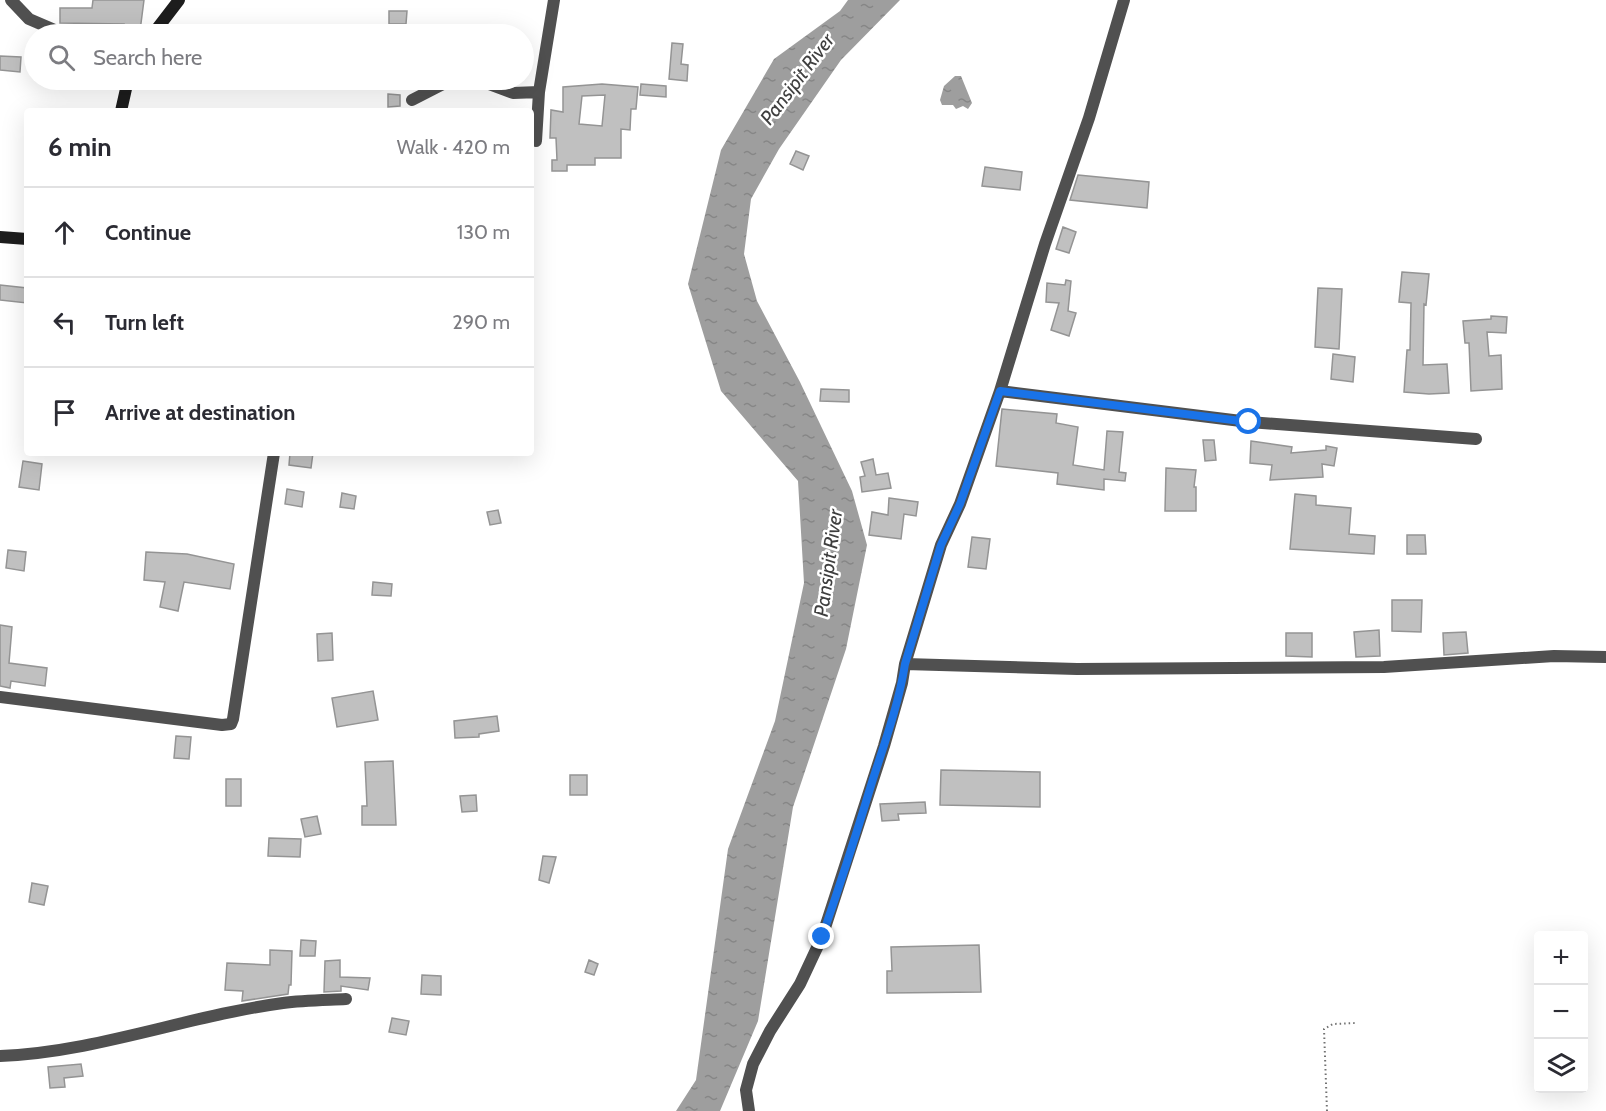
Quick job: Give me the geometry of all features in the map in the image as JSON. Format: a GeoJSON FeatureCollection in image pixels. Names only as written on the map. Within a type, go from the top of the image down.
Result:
{"type":"FeatureCollection","features":[{"type":"Feature","properties":{"kind":"street"},"geometry":{"type":"LineString","coordinates":[[11,0],[29,19],[41,24]]}},
{"type":"Feature","properties":{"kind":"street"},"geometry":{"type":"LineString","coordinates":[[161,24],[179,0]]}},
{"type":"Feature","properties":{"kind":"street"},"geometry":{"type":"LineString","coordinates":[[536,141],[539,92],[554,0]]}},
{"type":"Feature","properties":{"kind":"street"},"geometry":{"type":"LineString","coordinates":[[749,1111],[746,1090],[753,1064],[770,1030],[800,984],[822,937],[844,875],[884,747],[905,664],[941,545],[960,504],[1000,391],[1045,243],[1093,107],[1124,0]]}},
{"type":"Feature","properties":{"kind":"street"},"geometry":{"type":"LineString","coordinates":[[122,108],[126,90]]}},
{"type":"Feature","properties":{"kind":"street"},"geometry":{"type":"LineString","coordinates":[[412,100],[432,90]]}},
{"type":"Feature","properties":{"kind":"street"},"geometry":{"type":"LineString","coordinates":[[505,90],[513,93],[539,92]]}},
{"type":"Feature","properties":{"kind":"street"},"geometry":{"type":"LineString","coordinates":[[0,237],[24,239]]}},
{"type":"Feature","properties":{"kind":"street"},"geometry":{"type":"LineString","coordinates":[[1000,391],[1249,422],[1476,439]]}},
{"type":"Feature","properties":{"kind":"street"},"geometry":{"type":"LineString","coordinates":[[0,697],[222,725],[231,724],[274,456]]}},
{"type":"Feature","properties":{"kind":"street"},"geometry":{"type":"LineString","coordinates":[[905,664],[1077,669],[1372,668],[1554,656],[1606,657]]}},
{"type":"Feature","properties":{"kind":"street"},"geometry":{"type":"LineString","coordinates":[[0,1056],[88,1046],[194,1020],[283,1003],[346,999]]}},
{"type":"Feature","properties":{"kind":"path"},"geometry":{"type":"LineString","coordinates":[[1328,1111],[1324,1029],[1333,1024],[1356,1023]]}},
{"type":"Feature","properties":{"kind":"water","name":"Pansipit River"},"geometry":{"type":"Polygon","coordinates":[[[848,0],[900,0],[841,60],[779,149],[751,199],[744,254],[757,301],[800,382],[852,491],[867,545],[846,649],[793,807],[758,1021],[720,1111],[676,1111],[696,1080],[728,849],[775,721],[804,583],[798,481],[721,391],[688,284],[721,150],[774,59],[840,11],[848,0]]]}},
{"type":"Feature","properties":{"kind":"water"},"geometry":{"type":"Polygon","coordinates":[[[955,76],[961,76],[972,103],[968,109],[963,106],[956,109],[953,105],[942,105],[940,100],[944,86],[955,76]]]}},
{"type":"Feature","properties":{"kind":"building"},"geometry":{"type":"Polygon","coordinates":[[[93,0],[144,0],[141,24],[60,23],[60,8],[92,8],[93,0]]]}},
{"type":"Feature","properties":{"kind":"building"},"geometry":{"type":"Polygon","coordinates":[[[389,11],[407,11],[406,24],[389,24],[389,11]]]}},
{"type":"Feature","properties":{"kind":"building"},"geometry":{"type":"Polygon","coordinates":[[[672,43],[683,44],[681,64],[688,65],[687,81],[669,79],[672,43]]]}},
{"type":"Feature","properties":{"kind":"building"},"geometry":{"type":"Polygon","coordinates":[[[0,56],[21,57],[20,72],[0,70],[0,56]]]}},
{"type":"Feature","properties":{"kind":"building"},"geometry":{"type":"Polygon","coordinates":[[[602,84],[638,87],[636,109],[631,109],[630,130],[621,129],[621,158],[595,158],[595,165],[567,165],[567,171],[552,171],[552,160],[557,160],[556,138],[550,138],[551,110],[563,112],[563,87],[602,84]],[[605,95],[582,96],[579,124],[602,126],[605,95]]]}},
{"type":"Feature","properties":{"kind":"building"},"geometry":{"type":"Polygon","coordinates":[[[641,84],[666,86],[666,97],[640,95],[641,84]]]}},
{"type":"Feature","properties":{"kind":"building"},"geometry":{"type":"Polygon","coordinates":[[[388,94],[400,95],[400,106],[388,107],[388,94]]]}},
{"type":"Feature","properties":{"kind":"building"},"geometry":{"type":"Polygon","coordinates":[[[796,151],[809,156],[803,170],[790,164],[796,151]]]}},
{"type":"Feature","properties":{"kind":"building"},"geometry":{"type":"Polygon","coordinates":[[[985,167],[1022,172],[1020,190],[982,186],[985,167]]]}},
{"type":"Feature","properties":{"kind":"building"},"geometry":{"type":"Polygon","coordinates":[[[1078,175],[1149,182],[1147,208],[1070,200],[1078,175]]]}},
{"type":"Feature","properties":{"kind":"building"},"geometry":{"type":"Polygon","coordinates":[[[1063,227],[1076,232],[1069,253],[1056,249],[1063,227]]]}},
{"type":"Feature","properties":{"kind":"building"},"geometry":{"type":"Polygon","coordinates":[[[1402,272],[1429,274],[1426,305],[1424,304],[1423,365],[1447,364],[1449,393],[1404,392],[1407,350],[1410,350],[1411,303],[1399,302],[1402,272]]]}},
{"type":"Feature","properties":{"kind":"building"},"geometry":{"type":"Polygon","coordinates":[[[1066,280],[1071,281],[1068,311],[1076,313],[1069,336],[1051,330],[1059,303],[1046,302],[1047,283],[1065,285],[1066,280]]]}},
{"type":"Feature","properties":{"kind":"building"},"geometry":{"type":"Polygon","coordinates":[[[0,285],[24,288],[24,303],[0,300],[0,285]]]}},
{"type":"Feature","properties":{"kind":"building"},"geometry":{"type":"Polygon","coordinates":[[[1318,288],[1342,289],[1339,349],[1315,347],[1318,288]]]}},
{"type":"Feature","properties":{"kind":"building"},"geometry":{"type":"Polygon","coordinates":[[[1491,316],[1507,317],[1506,333],[1487,332],[1489,356],[1501,355],[1502,389],[1471,391],[1469,343],[1465,343],[1463,321],[1491,319],[1491,316]]]}},
{"type":"Feature","properties":{"kind":"building"},"geometry":{"type":"Polygon","coordinates":[[[1333,354],[1355,357],[1353,382],[1331,379],[1333,354]]]}},
{"type":"Feature","properties":{"kind":"building"},"geometry":{"type":"Polygon","coordinates":[[[821,389],[849,390],[849,402],[820,401],[821,389]]]}},
{"type":"Feature","properties":{"kind":"building"},"geometry":{"type":"Polygon","coordinates":[[[1002,409],[1057,414],[1056,423],[1078,427],[1073,465],[1104,470],[1107,431],[1123,432],[1119,472],[1126,473],[1125,481],[1104,479],[1104,490],[1057,484],[1058,473],[996,466],[1002,409]]]}},
{"type":"Feature","properties":{"kind":"building"},"geometry":{"type":"Polygon","coordinates":[[[1203,440],[1214,440],[1216,460],[1205,461],[1203,440]]]}},
{"type":"Feature","properties":{"kind":"building"},"geometry":{"type":"Polygon","coordinates":[[[1251,441],[1292,447],[1291,453],[1326,450],[1326,446],[1337,448],[1334,466],[1322,464],[1323,477],[1270,480],[1272,465],[1250,463],[1251,441]]]}},
{"type":"Feature","properties":{"kind":"building"},"geometry":{"type":"Polygon","coordinates":[[[290,456],[313,456],[311,468],[289,465],[290,456]]]}},
{"type":"Feature","properties":{"kind":"building"},"geometry":{"type":"Polygon","coordinates":[[[873,459],[876,475],[888,473],[891,488],[862,492],[860,477],[865,476],[861,462],[873,459]]]}},
{"type":"Feature","properties":{"kind":"building"},"geometry":{"type":"Polygon","coordinates":[[[23,461],[42,464],[39,490],[19,487],[23,461]]]}},
{"type":"Feature","properties":{"kind":"building"},"geometry":{"type":"Polygon","coordinates":[[[1166,468],[1196,470],[1194,487],[1196,487],[1196,511],[1165,511],[1166,468]]]}},
{"type":"Feature","properties":{"kind":"building"},"geometry":{"type":"Polygon","coordinates":[[[287,489],[304,492],[302,507],[285,504],[287,489]]]}},
{"type":"Feature","properties":{"kind":"building"},"geometry":{"type":"Polygon","coordinates":[[[342,493],[356,496],[354,509],[340,507],[342,493]]]}},
{"type":"Feature","properties":{"kind":"building"},"geometry":{"type":"Polygon","coordinates":[[[1295,494],[1316,496],[1316,505],[1351,508],[1349,534],[1375,536],[1374,554],[1290,549],[1295,494]]]}},
{"type":"Feature","properties":{"kind":"building"},"geometry":{"type":"Polygon","coordinates":[[[889,498],[918,502],[916,516],[904,514],[901,539],[869,535],[872,512],[888,515],[889,498]]]}},
{"type":"Feature","properties":{"kind":"building"},"geometry":{"type":"Polygon","coordinates":[[[498,510],[501,523],[490,525],[487,512],[498,510]]]}},
{"type":"Feature","properties":{"kind":"building"},"geometry":{"type":"Polygon","coordinates":[[[1407,535],[1425,535],[1426,554],[1407,554],[1407,535]]]}},
{"type":"Feature","properties":{"kind":"building"},"geometry":{"type":"Polygon","coordinates":[[[972,537],[990,539],[986,569],[968,567],[972,537]]]}},
{"type":"Feature","properties":{"kind":"building"},"geometry":{"type":"Polygon","coordinates":[[[8,550],[26,552],[24,571],[6,568],[8,550]]]}},
{"type":"Feature","properties":{"kind":"building"},"geometry":{"type":"Polygon","coordinates":[[[146,552],[187,554],[234,564],[230,589],[184,582],[178,611],[160,607],[165,582],[144,580],[146,552]]]}},
{"type":"Feature","properties":{"kind":"building"},"geometry":{"type":"Polygon","coordinates":[[[373,582],[392,584],[391,596],[372,595],[373,582]]]}},
{"type":"Feature","properties":{"kind":"building"},"geometry":{"type":"Polygon","coordinates":[[[1392,600],[1422,600],[1421,632],[1392,631],[1392,600]]]}},
{"type":"Feature","properties":{"kind":"building"},"geometry":{"type":"Polygon","coordinates":[[[0,625],[12,627],[9,663],[47,668],[45,686],[11,681],[10,688],[0,686],[0,625]]]}},
{"type":"Feature","properties":{"kind":"building"},"geometry":{"type":"Polygon","coordinates":[[[1379,630],[1380,656],[1356,657],[1354,632],[1379,630]]]}},
{"type":"Feature","properties":{"kind":"building"},"geometry":{"type":"Polygon","coordinates":[[[1466,632],[1468,653],[1444,655],[1443,633],[1466,632]]]}},
{"type":"Feature","properties":{"kind":"building"},"geometry":{"type":"Polygon","coordinates":[[[332,633],[333,660],[318,661],[317,634],[332,633]]]}},
{"type":"Feature","properties":{"kind":"building"},"geometry":{"type":"Polygon","coordinates":[[[1286,633],[1312,633],[1312,657],[1286,656],[1286,633]]]}},
{"type":"Feature","properties":{"kind":"building"},"geometry":{"type":"Polygon","coordinates":[[[373,691],[378,720],[337,727],[332,698],[373,691]]]}},
{"type":"Feature","properties":{"kind":"building"},"geometry":{"type":"Polygon","coordinates":[[[497,716],[499,731],[479,734],[479,737],[455,738],[454,721],[497,716]]]}},
{"type":"Feature","properties":{"kind":"building"},"geometry":{"type":"Polygon","coordinates":[[[176,736],[191,737],[189,759],[174,758],[176,736]]]}},
{"type":"Feature","properties":{"kind":"building"},"geometry":{"type":"Polygon","coordinates":[[[393,761],[396,825],[362,825],[362,806],[367,806],[365,762],[393,761]]]}},
{"type":"Feature","properties":{"kind":"building"},"geometry":{"type":"Polygon","coordinates":[[[941,770],[1040,772],[1040,807],[940,805],[941,770]]]}},
{"type":"Feature","properties":{"kind":"building"},"geometry":{"type":"Polygon","coordinates":[[[570,775],[587,775],[587,795],[570,795],[570,775]]]}},
{"type":"Feature","properties":{"kind":"building"},"geometry":{"type":"Polygon","coordinates":[[[226,779],[241,779],[241,806],[226,806],[226,779]]]}},
{"type":"Feature","properties":{"kind":"building"},"geometry":{"type":"Polygon","coordinates":[[[476,795],[477,811],[462,812],[460,796],[476,795]]]}},
{"type":"Feature","properties":{"kind":"building"},"geometry":{"type":"Polygon","coordinates":[[[925,802],[926,813],[898,814],[899,820],[882,821],[880,804],[925,802]]]}},
{"type":"Feature","properties":{"kind":"building"},"geometry":{"type":"Polygon","coordinates":[[[317,816],[321,834],[305,837],[301,819],[317,816]]]}},
{"type":"Feature","properties":{"kind":"building"},"geometry":{"type":"Polygon","coordinates":[[[269,838],[301,839],[300,857],[268,856],[269,838]]]}},
{"type":"Feature","properties":{"kind":"building"},"geometry":{"type":"Polygon","coordinates":[[[543,856],[556,857],[549,883],[539,880],[543,856]]]}},
{"type":"Feature","properties":{"kind":"building"},"geometry":{"type":"Polygon","coordinates":[[[32,883],[48,886],[44,905],[29,902],[32,883]]]}},
{"type":"Feature","properties":{"kind":"building"},"geometry":{"type":"Polygon","coordinates":[[[301,940],[316,941],[315,956],[300,956],[301,940]]]}},
{"type":"Feature","properties":{"kind":"building"},"geometry":{"type":"Polygon","coordinates":[[[979,945],[981,992],[887,993],[887,971],[892,971],[891,947],[979,945]]]}},
{"type":"Feature","properties":{"kind":"building"},"geometry":{"type":"Polygon","coordinates":[[[270,950],[292,951],[291,985],[289,985],[288,994],[242,1001],[243,991],[225,990],[227,963],[270,965],[270,950]]]}},
{"type":"Feature","properties":{"kind":"building"},"geometry":{"type":"Polygon","coordinates":[[[340,960],[340,977],[370,978],[368,990],[341,986],[341,991],[324,992],[325,961],[340,960]]]}},
{"type":"Feature","properties":{"kind":"building"},"geometry":{"type":"Polygon","coordinates":[[[589,960],[598,964],[594,975],[585,972],[589,960]]]}},
{"type":"Feature","properties":{"kind":"building"},"geometry":{"type":"Polygon","coordinates":[[[422,975],[441,976],[441,995],[421,994],[422,975]]]}},
{"type":"Feature","properties":{"kind":"building"},"geometry":{"type":"Polygon","coordinates":[[[392,1018],[409,1021],[406,1035],[389,1032],[392,1018]]]}},
{"type":"Feature","properties":{"kind":"building"},"geometry":{"type":"Polygon","coordinates":[[[81,1064],[83,1076],[64,1078],[65,1087],[50,1088],[48,1067],[81,1064]]]}},
{"type":"Feature","properties":{"kind":"route"},"geometry":{"type":"LineString","coordinates":[[822,937],[884,747],[905,664],[941,545],[960,504],[1000,391],[1249,422]]}}]}
